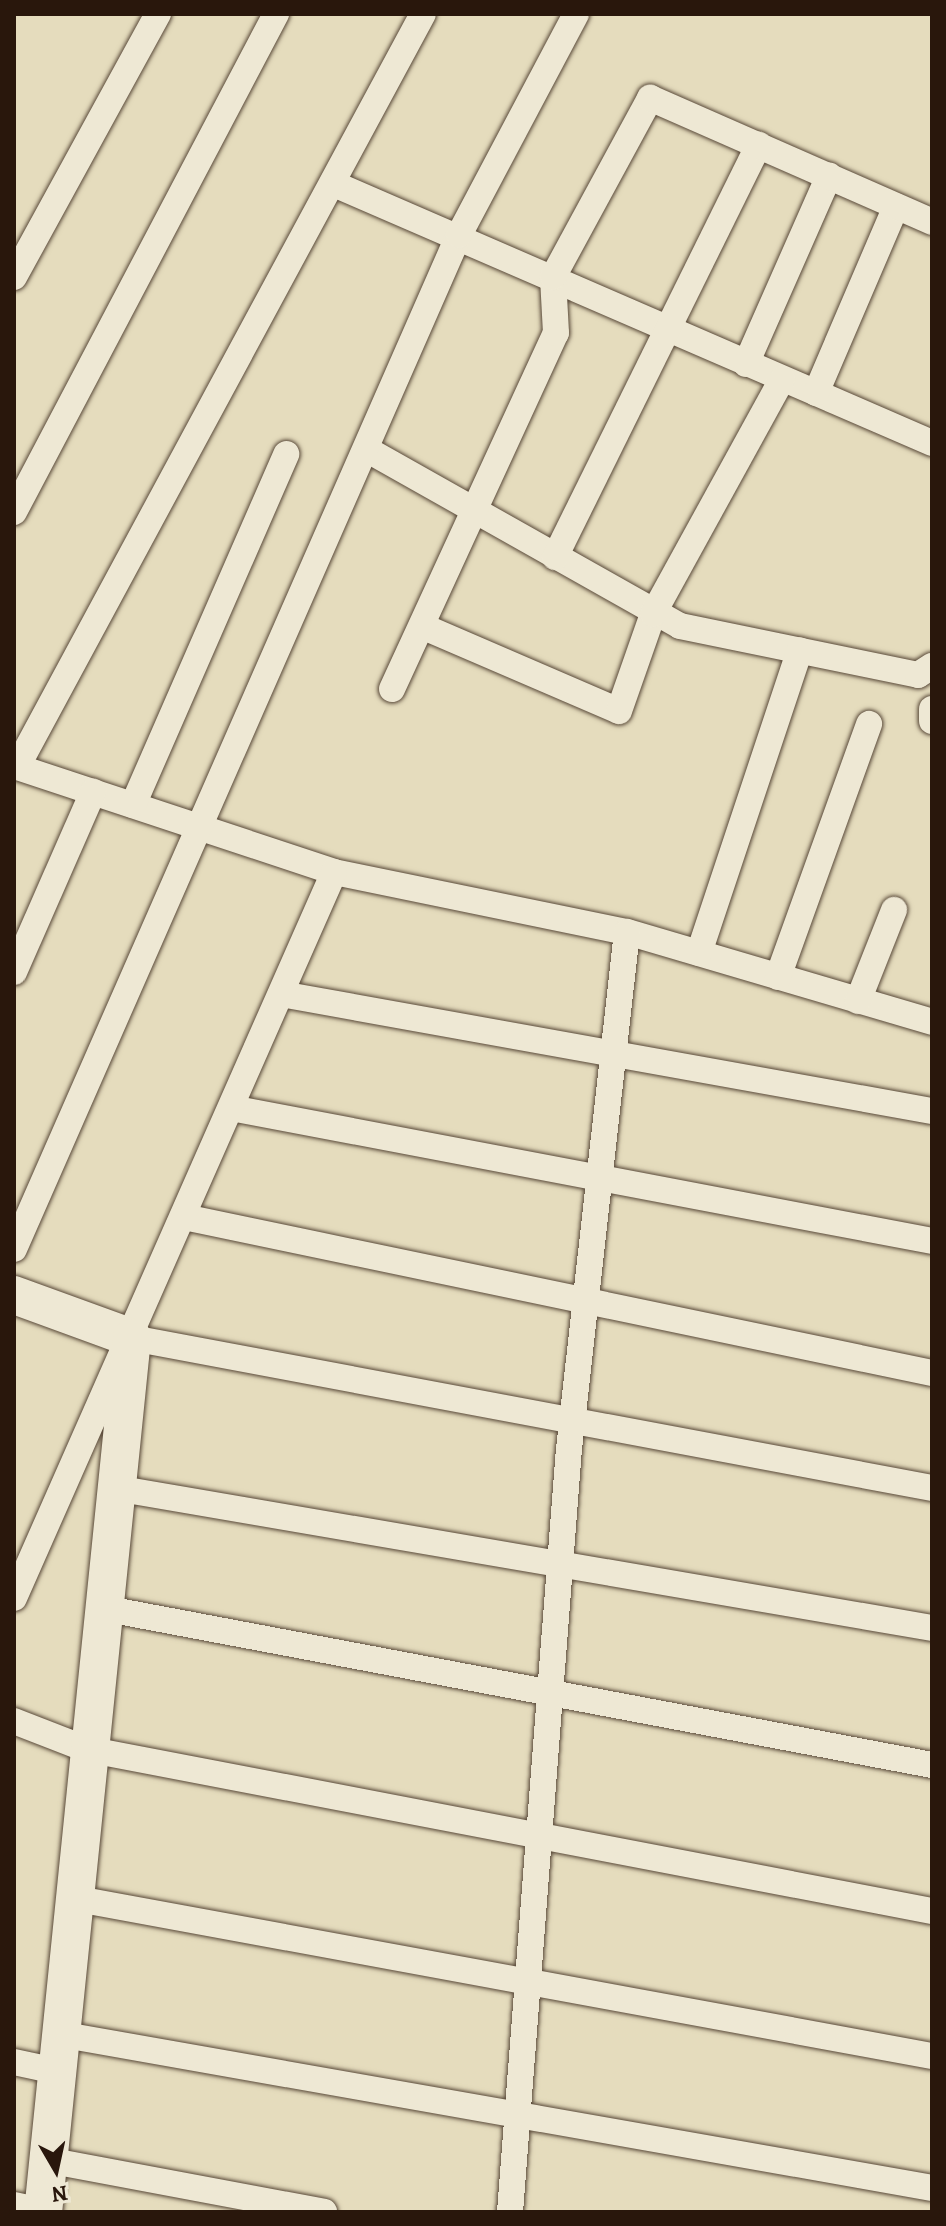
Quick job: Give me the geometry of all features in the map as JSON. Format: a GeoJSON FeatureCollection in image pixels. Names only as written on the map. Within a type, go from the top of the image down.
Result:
{"type":"FeatureCollection","features":[{"type":"Feature","properties":{"kind":"street"},"geometry":{"type":"LineString","coordinates":[[14,277],[158,14]]}},
{"type":"Feature","properties":{"kind":"street"},"geometry":{"type":"LineString","coordinates":[[14,512],[276,14]]}},
{"type":"Feature","properties":{"kind":"street"},"geometry":{"type":"LineString","coordinates":[[423,14],[334,184],[15,767],[334,872],[627,932],[932,1022]]}},
{"type":"Feature","properties":{"kind":"street"},"geometry":{"type":"LineString","coordinates":[[14,1249],[459,235],[576,14]]}},
{"type":"Feature","properties":{"kind":"street"},"geometry":{"type":"LineString","coordinates":[[392,689],[424,627],[556,333],[553,277],[650,98],[932,222]]}},
{"type":"Feature","properties":{"kind":"street"},"geometry":{"type":"LineString","coordinates":[[555,557],[759,145]]}},
{"type":"Feature","properties":{"kind":"street"},"geometry":{"type":"LineString","coordinates":[[746,364],[829,176]]}},
{"type":"Feature","properties":{"kind":"street"},"geometry":{"type":"LineString","coordinates":[[334,184],[459,235],[746,364],[932,443]]}},
{"type":"Feature","properties":{"kind":"street"},"geometry":{"type":"LineString","coordinates":[[816,393],[896,206]]}},
{"type":"Feature","properties":{"kind":"street"},"geometry":{"type":"LineString","coordinates":[[424,627],[619,711],[653,614],[782,379]]}},
{"type":"Feature","properties":{"kind":"street"},"geometry":{"type":"LineString","coordinates":[[366,449],[653,614],[918,675],[932,666]]}},
{"type":"Feature","properties":{"kind":"street"},"geometry":{"type":"LineString","coordinates":[[133,805],[286,454]]}},
{"type":"Feature","properties":{"kind":"street"},"geometry":{"type":"LineString","coordinates":[[699,953],[800,650]]}},
{"type":"Feature","properties":{"kind":"street"},"geometry":{"type":"LineString","coordinates":[[932,709],[932,721]]}},
{"type":"Feature","properties":{"kind":"street"},"geometry":{"type":"LineString","coordinates":[[778,977],[869,724]]}},
{"type":"Feature","properties":{"kind":"street"},"geometry":{"type":"LineString","coordinates":[[14,972],[93,792]]}},
{"type":"Feature","properties":{"kind":"street"},"geometry":{"type":"LineString","coordinates":[[14,1598],[132,1338],[334,872]]}},
{"type":"Feature","properties":{"kind":"street"},"geometry":{"type":"LineString","coordinates":[[858,1001],[894,910]]}},
{"type":"Feature","properties":{"kind":"street"},"geometry":{"type":"LineString","coordinates":[[510,2212],[572,1420],[627,932]]}},
{"type":"Feature","properties":{"kind":"street"},"geometry":{"type":"LineString","coordinates":[[281,994],[932,1111]]}},
{"type":"Feature","properties":{"kind":"street"},"geometry":{"type":"LineString","coordinates":[[231,1108],[932,1241]]}},
{"type":"Feature","properties":{"kind":"street"},"geometry":{"type":"LineString","coordinates":[[184,1217],[932,1373]]}},
{"type":"Feature","properties":{"kind":"street"},"geometry":{"type":"LineString","coordinates":[[14,1295],[132,1338],[932,1488]]}},
{"type":"Feature","properties":{"kind":"street"},"geometry":{"type":"LineString","coordinates":[[33,2209],[47,2160],[86,1749],[132,1338]]}},
{"type":"Feature","properties":{"kind":"street"},"geometry":{"type":"LineString","coordinates":[[115,1488],[932,1628]]}},
{"type":"Feature","properties":{"kind":"street"},"geometry":{"type":"LineString","coordinates":[[102,1608],[932,1765]]}},
{"type":"Feature","properties":{"kind":"street"},"geometry":{"type":"LineString","coordinates":[[14,1721],[86,1749],[932,1911]]}},
{"type":"Feature","properties":{"kind":"street"},"geometry":{"type":"LineString","coordinates":[[72,1898],[932,2056]]}},
{"type":"Feature","properties":{"kind":"street"},"geometry":{"type":"LineString","coordinates":[[59,2034],[518,2112],[932,2188]]}},
{"type":"Feature","properties":{"kind":"street"},"geometry":{"type":"LineString","coordinates":[[14,2062],[56,2071]]}},
{"type":"Feature","properties":{"kind":"street"},"geometry":{"type":"LineString","coordinates":[[47,2160],[324,2212]]}}]}
